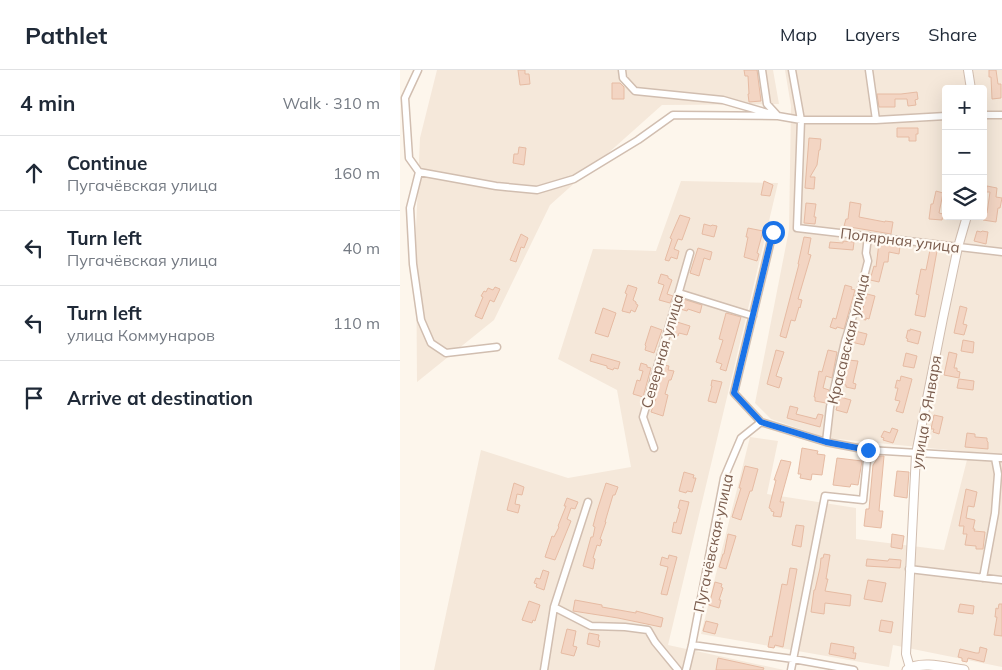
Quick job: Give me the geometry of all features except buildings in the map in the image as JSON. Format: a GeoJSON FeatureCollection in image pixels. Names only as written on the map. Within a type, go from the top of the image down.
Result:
{"type":"FeatureCollection","features":[{"type":"Feature","properties":{"kind":"main road"},"geometry":{"type":"LineString","coordinates":[[909,669],[924,664],[964,670]]}},
{"type":"Feature","properties":{"kind":"street"},"geometry":{"type":"LineString","coordinates":[[418,70],[406,98],[409,158],[419,172],[496,186],[537,190],[574,179],[638,140],[673,114],[778,116]]}},
{"type":"Feature","properties":{"kind":"street"},"geometry":{"type":"LineString","coordinates":[[622,70],[623,78],[635,91],[722,100],[778,116],[800,120],[876,120],[942,116]]}},
{"type":"Feature","properties":{"kind":"street"},"geometry":{"type":"LineString","coordinates":[[762,70],[766,104],[778,116]]}},
{"type":"Feature","properties":{"kind":"street"},"geometry":{"type":"LineString","coordinates":[[792,70],[800,120]]}},
{"type":"Feature","properties":{"kind":"street"},"geometry":{"type":"LineString","coordinates":[[869,70],[876,120]]}},
{"type":"Feature","properties":{"kind":"street"},"geometry":{"type":"LineString","coordinates":[[968,70],[970,85]]}},
{"type":"Feature","properties":{"kind":"street"},"geometry":{"type":"LineString","coordinates":[[987,115],[1002,115]]}},
{"type":"Feature","properties":{"kind":"street","name":"Полярная улица"},"geometry":{"type":"LineString","coordinates":[[800,120],[797,228],[1002,252]]}},
{"type":"Feature","properties":{"kind":"street"},"geometry":{"type":"LineString","coordinates":[[419,172],[410,208],[413,264],[421,320],[431,343],[446,353],[496,347]]}},
{"type":"Feature","properties":{"kind":"street","name":"улица 9 Января"},"geometry":{"type":"LineString","coordinates":[[909,669],[906,654],[916,454],[958,247],[966,220]]}},
{"type":"Feature","properties":{"kind":"street"},"geometry":{"type":"LineString","coordinates":[[773,232],[734,393],[761,422],[826,442],[868,450],[999,458],[994,513],[983,578]]}},
{"type":"Feature","properties":{"kind":"street","name":"Красавская улица"},"geometry":{"type":"LineString","coordinates":[[826,442],[830,407],[845,341],[868,261],[866,253],[868,236]]}},
{"type":"Feature","properties":{"kind":"street","name":"Северная улица"},"geometry":{"type":"LineString","coordinates":[[654,448],[643,417],[690,253]]}},
{"type":"Feature","properties":{"kind":"street"},"geometry":{"type":"LineString","coordinates":[[679,293],[753,316]]}},
{"type":"Feature","properties":{"kind":"street","name":"Пугачёвская улица"},"geometry":{"type":"LineString","coordinates":[[686,670],[724,478],[741,438],[761,422]]}},
{"type":"Feature","properties":{"kind":"street"},"geometry":{"type":"LineString","coordinates":[[790,670],[825,496],[863,500],[868,450]]}},
{"type":"Feature","properties":{"kind":"street"},"geometry":{"type":"LineString","coordinates":[[544,670],[554,607],[588,502]]}},
{"type":"Feature","properties":{"kind":"street"},"geometry":{"type":"LineString","coordinates":[[910,569],[1002,580]]}},
{"type":"Feature","properties":{"kind":"street"},"geometry":{"type":"LineString","coordinates":[[554,607],[591,626],[648,630],[654,642],[678,670]]}},
{"type":"Feature","properties":{"kind":"street"},"geometry":{"type":"LineString","coordinates":[[692,645],[793,658],[854,670]]}},
{"type":"Feature","properties":{"kind":"shaded area"},"geometry":{"type":"Polygon","coordinates":[[[437,70],[773,70],[779,104],[662,105],[550,205],[494,320],[417,382],[416,229],[420,138],[437,70]]]}},
{"type":"Feature","properties":{"kind":"shaded area"},"geometry":{"type":"Polygon","coordinates":[[[785,70],[1002,70],[1002,667],[893,645],[889,667],[701,634],[750,437],[778,441],[767,494],[856,508],[856,539],[944,550],[969,452],[827,438],[771,419],[755,403],[789,230],[791,106],[785,70]]]}},
{"type":"Feature","properties":{"kind":"shaded area"},"geometry":{"type":"Polygon","coordinates":[[[681,181],[778,183],[668,645],[784,670],[434,670],[481,450],[568,478],[631,467],[617,390],[558,359],[593,249],[656,251],[681,181]]]}},
{"type":"Feature","properties":{"kind":"route"},"geometry":{"type":"LineString","coordinates":[[773,232],[734,393],[761,422],[826,442],[868,450]]}}]}
